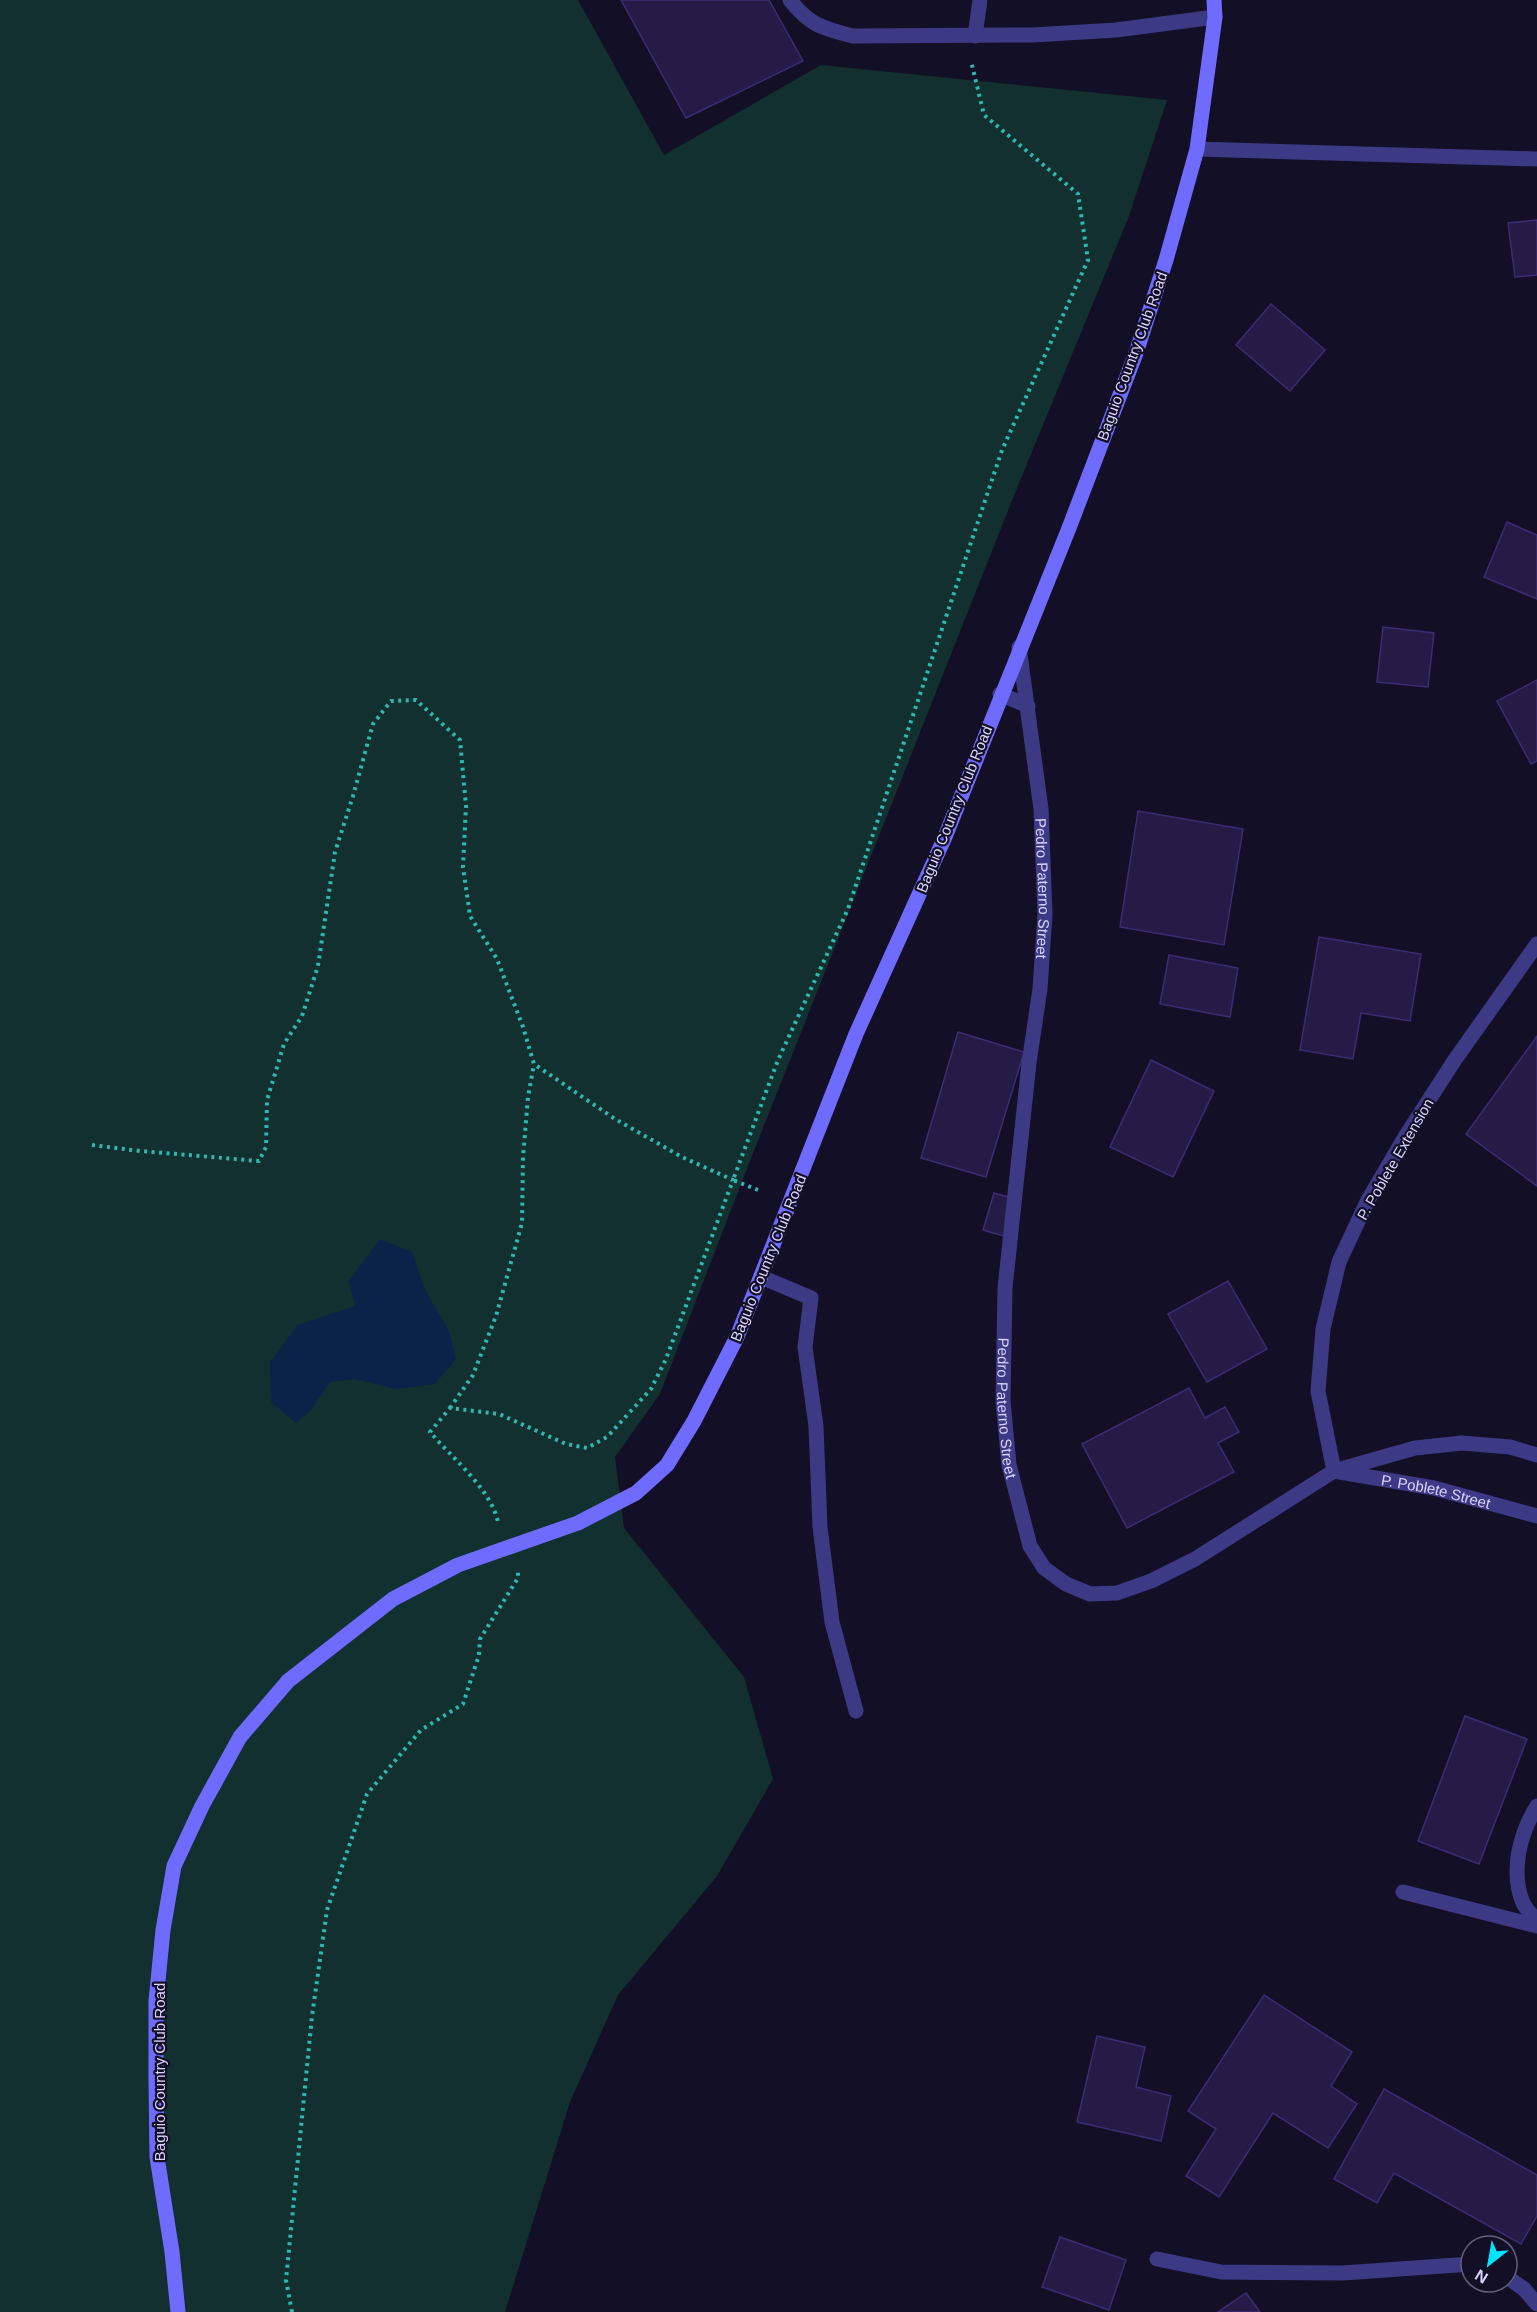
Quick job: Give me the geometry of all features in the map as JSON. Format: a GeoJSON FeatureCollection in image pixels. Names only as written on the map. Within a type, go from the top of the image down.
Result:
{"type":"FeatureCollection","features":[{"type":"Feature","properties":{"kind":"main road","name":"Baguio Country Club Road"},"geometry":{"type":"LineString","coordinates":[[178,2312],[172,2252],[157,2157],[156,2001],[174,1866],[202,1806],[240,1737],[288,1681],[393,1599],[458,1565],[578,1523],[636,1493],[667,1465],[694,1421],[737,1337],[856,1034],[945,837],[1019,646],[1069,528],[1136,353],[1166,260],[1197,149],[1215,16],[1214,0]]}},
{"type":"Feature","properties":{"kind":"street"},"geometry":{"type":"LineString","coordinates":[[790,0],[802,16],[826,29],[854,36],[975,36],[1116,30],[1215,16]]}},
{"type":"Feature","properties":{"kind":"street"},"geometry":{"type":"LineString","coordinates":[[975,36],[981,0]]}},
{"type":"Feature","properties":{"kind":"street"},"geometry":{"type":"LineString","coordinates":[[1197,149],[1537,159]]}},
{"type":"Feature","properties":{"kind":"street","name":"Pedro Paterno Street"},"geometry":{"type":"LineString","coordinates":[[1019,646],[1029,706],[1041,809],[1045,914],[1040,989],[1029,1063],[1005,1288],[1003,1401],[1009,1465],[1030,1546],[1044,1568],[1066,1584],[1090,1594],[1117,1593],[1151,1581],[1195,1559],[1334,1471],[1415,1448],[1461,1443],[1510,1447],[1537,1455]]}},
{"type":"Feature","properties":{"kind":"street"},"geometry":{"type":"LineString","coordinates":[[1000,694],[1029,706]]}},
{"type":"Feature","properties":{"kind":"street","name":"P. Poblete Extension"},"geometry":{"type":"LineString","coordinates":[[1334,1471],[1318,1391],[1323,1329],[1339,1262],[1368,1200],[1405,1137],[1454,1061],[1537,944]]}},
{"type":"Feature","properties":{"kind":"street"},"geometry":{"type":"LineString","coordinates":[[761,1276],[811,1298],[805,1347],[816,1426],[820,1527],[832,1622],[856,1711]]}},
{"type":"Feature","properties":{"kind":"street","name":"P. Poblete Street"},"geometry":{"type":"LineString","coordinates":[[1334,1471],[1434,1488],[1537,1516]]}},
{"type":"Feature","properties":{"kind":"street"},"geometry":{"type":"LineString","coordinates":[[1537,1806],[1519,1846],[1518,1874],[1523,1903],[1537,1924]]}},
{"type":"Feature","properties":{"kind":"street"},"geometry":{"type":"LineString","coordinates":[[1402,1892],[1537,1924]]}},
{"type":"Feature","properties":{"kind":"street"},"geometry":{"type":"LineString","coordinates":[[1157,2259],[1221,2272],[1343,2273],[1459,2265]]}},
{"type":"Feature","properties":{"kind":"street"},"geometry":{"type":"LineString","coordinates":[[1519,2285],[1537,2304]]}},
{"type":"Feature","properties":{"kind":"path"},"geometry":{"type":"LineString","coordinates":[[450,1408],[499,1414],[566,1443],[587,1448],[607,1437],[651,1389],[666,1359],[778,1060],[848,909],[1002,450],[1088,260],[1078,194],[984,116],[970,64],[975,36]]}},
{"type":"Feature","properties":{"kind":"path"},"geometry":{"type":"LineString","coordinates":[[92,1145],[259,1161],[266,1147],[267,1100],[284,1044],[302,1016],[318,966],[334,852],[353,796],[373,724],[390,701],[416,700],[460,740],[466,806],[463,867],[470,916],[496,959],[523,1027],[534,1064],[528,1097],[523,1158],[522,1223],[496,1316],[473,1376],[430,1432],[481,1489],[499,1522]]}},
{"type":"Feature","properties":{"kind":"path"},"geometry":{"type":"LineString","coordinates":[[534,1064],[615,1119],[681,1157],[758,1190]]}},
{"type":"Feature","properties":{"kind":"path"},"geometry":{"type":"LineString","coordinates":[[292,2312],[286,2280],[312,2016],[327,1910],[367,1794],[421,1730],[463,1704],[479,1655],[480,1639],[518,1578],[518,1570]]}},
{"type":"Feature","properties":{"kind":"green space"},"geometry":{"type":"Polygon","coordinates":[[[0,0],[578,0],[664,155],[821,65],[1167,100],[1129,216],[1015,493],[660,1394],[615,1457],[624,1528],[744,1677],[773,1779],[717,1876],[618,1995],[570,2102],[505,2312],[0,2312],[0,0]]]}},
{"type":"Feature","properties":{"kind":"water"},"geometry":{"type":"Polygon","coordinates":[[[380,1239],[412,1252],[426,1292],[449,1331],[456,1359],[435,1384],[396,1389],[354,1379],[330,1382],[311,1410],[296,1423],[271,1402],[270,1362],[298,1325],[355,1306],[349,1281],[380,1239]]]}},
{"type":"Feature","properties":{"kind":"building"},"geometry":{"type":"Polygon","coordinates":[[[621,0],[769,0],[803,61],[686,118],[621,0]]]}},
{"type":"Feature","properties":{"kind":"building"},"geometry":{"type":"Polygon","coordinates":[[[1537,220],[1537,275],[1515,277],[1508,223],[1537,220]]]}},
{"type":"Feature","properties":{"kind":"building"},"geometry":{"type":"Polygon","coordinates":[[[1271,304],[1325,350],[1290,391],[1236,345],[1271,304]]]}},
{"type":"Feature","properties":{"kind":"building"},"geometry":{"type":"Polygon","coordinates":[[[1507,522],[1537,535],[1537,599],[1484,577],[1507,522]]]}},
{"type":"Feature","properties":{"kind":"building"},"geometry":{"type":"Polygon","coordinates":[[[1383,627],[1434,633],[1428,687],[1377,682],[1383,627]]]}},
{"type":"Feature","properties":{"kind":"building"},"geometry":{"type":"Polygon","coordinates":[[[1537,680],[1537,761],[1531,764],[1497,701],[1537,680]]]}},
{"type":"Feature","properties":{"kind":"building"},"geometry":{"type":"Polygon","coordinates":[[[1138,811],[1243,829],[1224,945],[1120,927],[1138,811]]]}},
{"type":"Feature","properties":{"kind":"building"},"geometry":{"type":"Polygon","coordinates":[[[1319,937],[1421,954],[1410,1021],[1361,1013],[1353,1059],[1300,1050],[1319,937]]]}},
{"type":"Feature","properties":{"kind":"building"},"geometry":{"type":"Polygon","coordinates":[[[1169,955],[1238,968],[1230,1017],[1160,1004],[1169,955]]]}},
{"type":"Feature","properties":{"kind":"building"},"geometry":{"type":"Polygon","coordinates":[[[958,1032],[1024,1052],[986,1177],[921,1158],[958,1032]]]}},
{"type":"Feature","properties":{"kind":"building"},"geometry":{"type":"Polygon","coordinates":[[[1537,1036],[1537,1186],[1466,1134],[1537,1036]]]}},
{"type":"Feature","properties":{"kind":"building"},"geometry":{"type":"Polygon","coordinates":[[[1151,1060],[1214,1091],[1173,1177],[1110,1147],[1151,1060]]]}},
{"type":"Feature","properties":{"kind":"building"},"geometry":{"type":"Polygon","coordinates":[[[994,1193],[1012,1198],[1007,1237],[983,1230],[994,1193]]]}},
{"type":"Feature","properties":{"kind":"building"},"geometry":{"type":"Polygon","coordinates":[[[1228,1281],[1267,1349],[1207,1382],[1168,1314],[1228,1281]]]}},
{"type":"Feature","properties":{"kind":"building"},"geometry":{"type":"Polygon","coordinates":[[[1189,1388],[1205,1418],[1225,1407],[1239,1432],[1218,1443],[1234,1472],[1127,1528],[1082,1444],[1189,1388]]]}},
{"type":"Feature","properties":{"kind":"building"},"geometry":{"type":"Polygon","coordinates":[[[1465,1716],[1527,1739],[1479,1864],[1418,1841],[1465,1716]]]}},
{"type":"Feature","properties":{"kind":"building"},"geometry":{"type":"Polygon","coordinates":[[[1264,1995],[1352,2052],[1331,2086],[1357,2104],[1328,2148],[1273,2113],[1219,2197],[1186,2176],[1216,2129],[1188,2111],[1264,1995]]]}},
{"type":"Feature","properties":{"kind":"building"},"geometry":{"type":"Polygon","coordinates":[[[1097,2036],[1145,2047],[1136,2087],[1171,2096],[1161,2141],[1077,2122],[1097,2036]]]}},
{"type":"Feature","properties":{"kind":"building"},"geometry":{"type":"Polygon","coordinates":[[[1384,2089],[1537,2175],[1537,2216],[1521,2244],[1519,2234],[1503,2234],[1394,2173],[1377,2203],[1334,2179],[1384,2089]]]}},
{"type":"Feature","properties":{"kind":"building"},"geometry":{"type":"Polygon","coordinates":[[[1060,2237],[1126,2260],[1109,2310],[1042,2287],[1060,2237]]]}},
{"type":"Feature","properties":{"kind":"building"},"geometry":{"type":"Polygon","coordinates":[[[1246,2293],[1260,2312],[1218,2312],[1246,2293]]]}}]}
